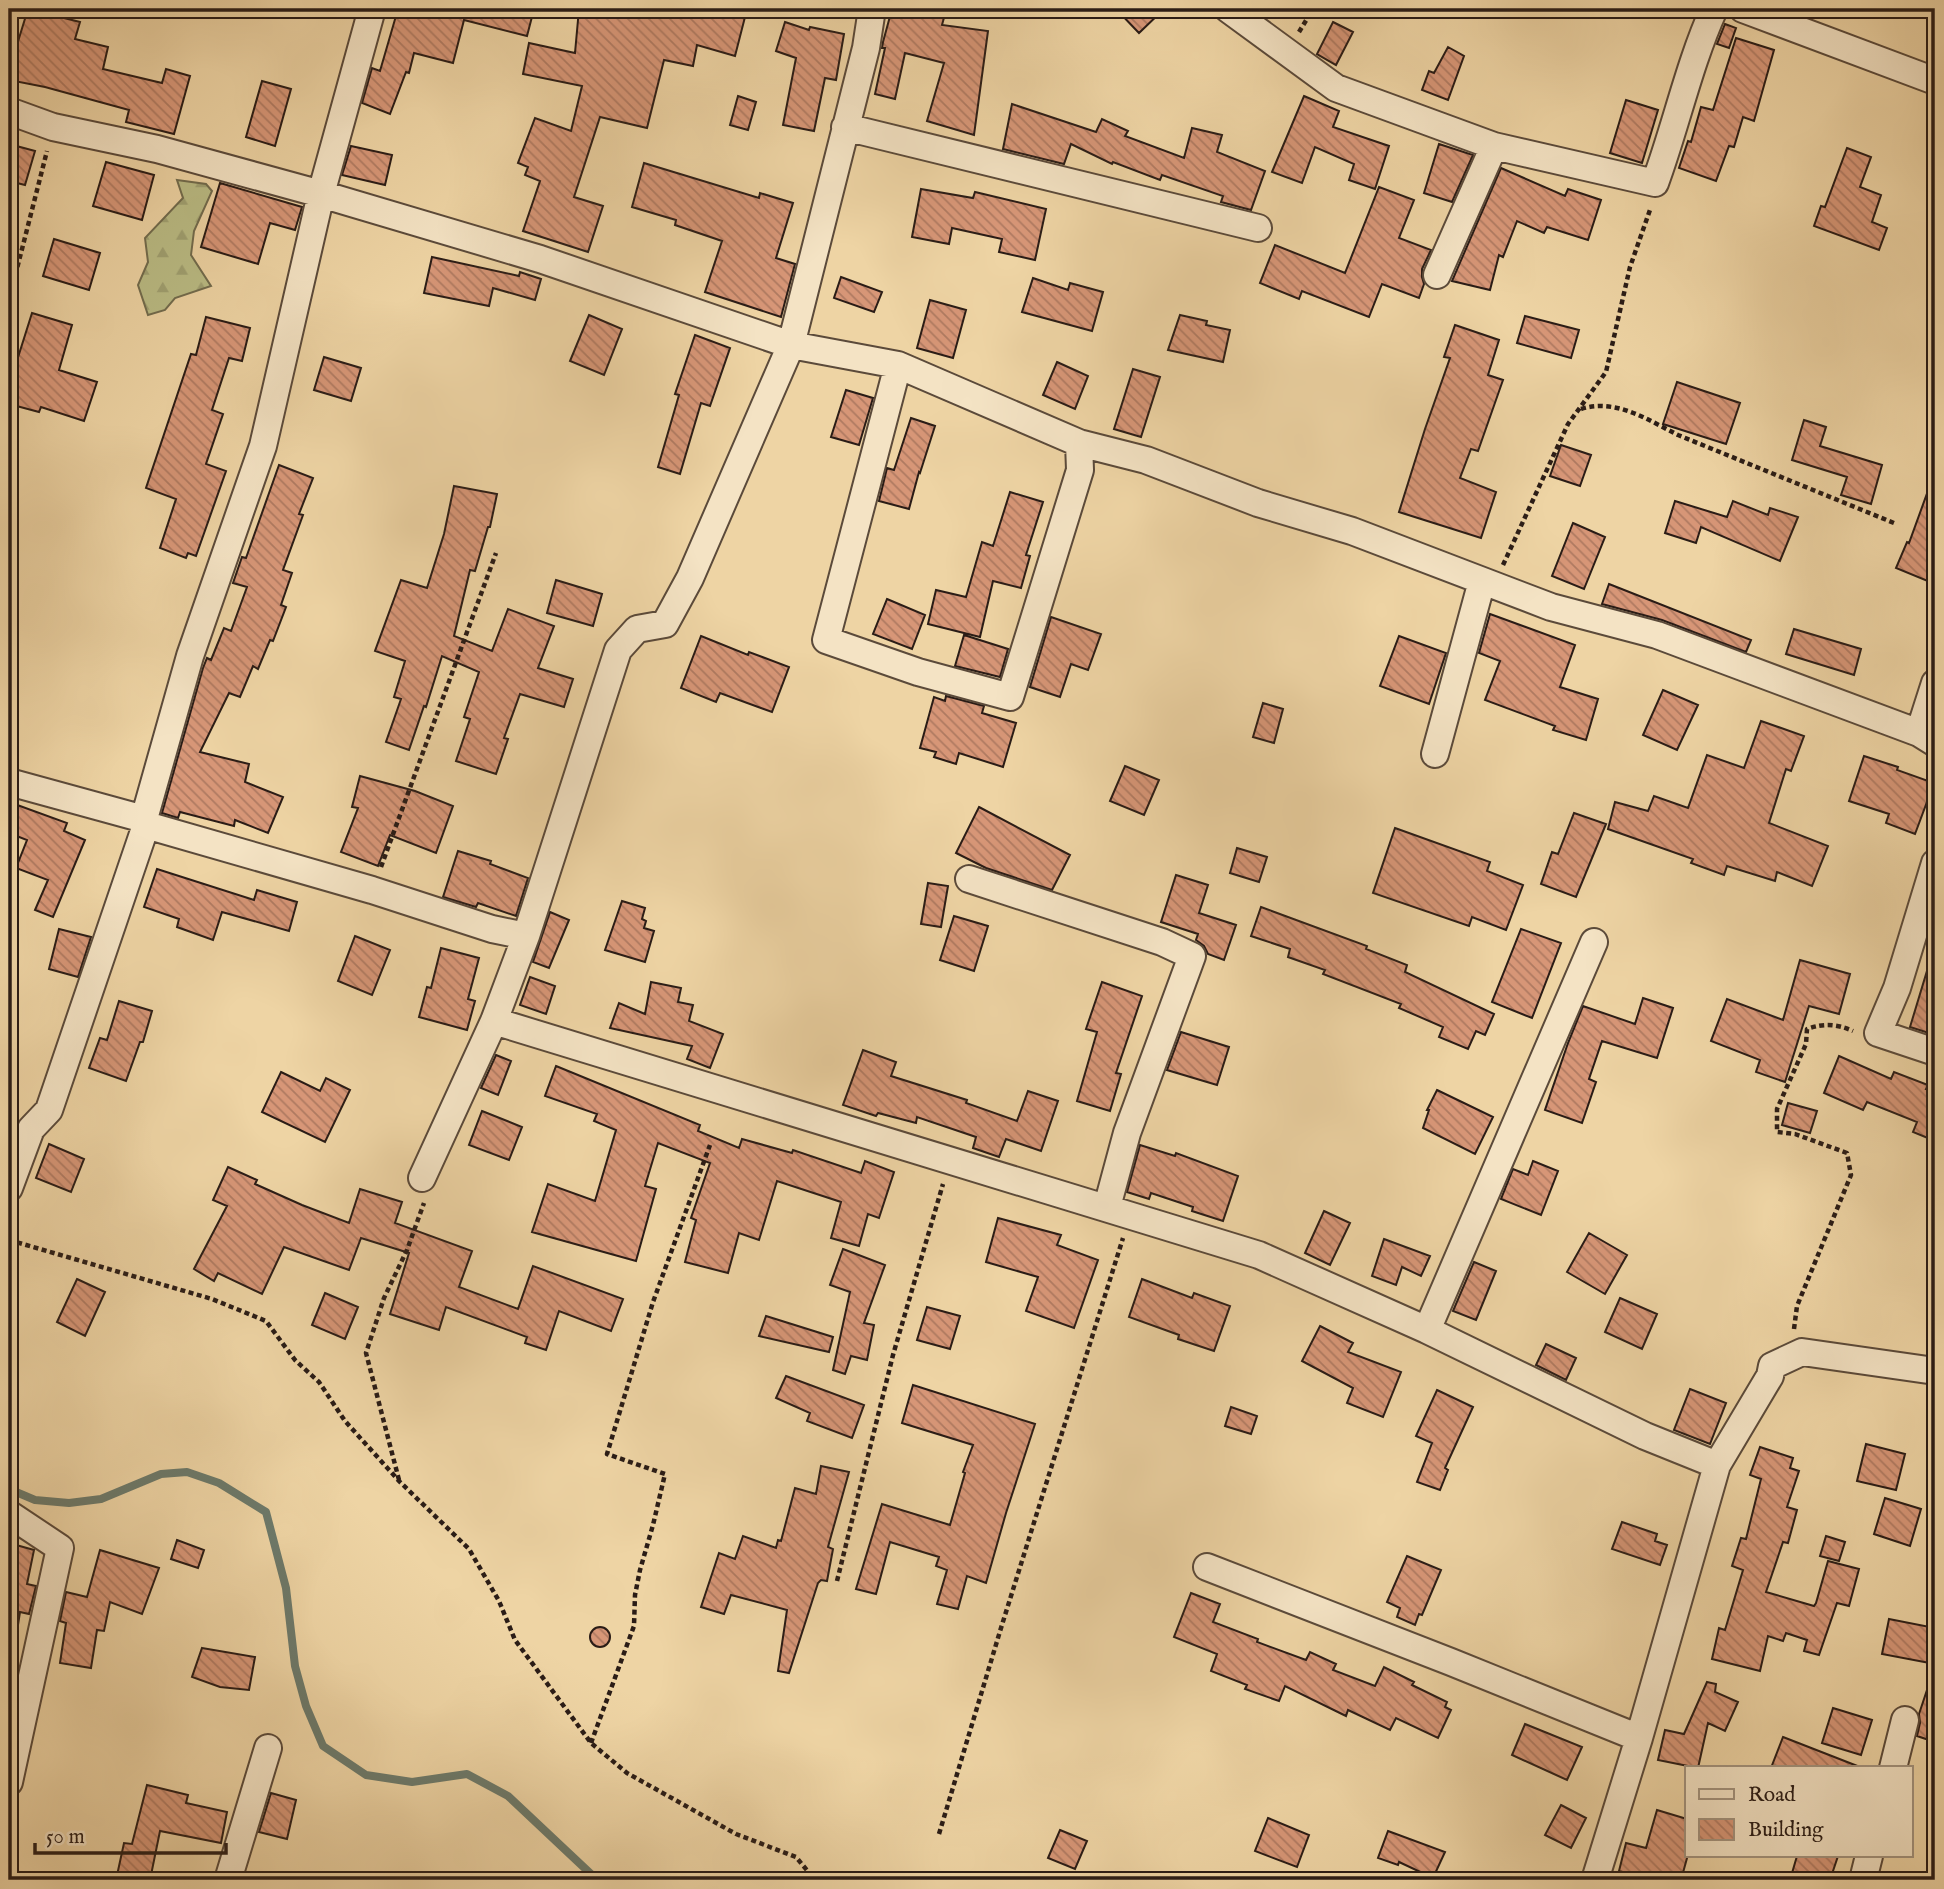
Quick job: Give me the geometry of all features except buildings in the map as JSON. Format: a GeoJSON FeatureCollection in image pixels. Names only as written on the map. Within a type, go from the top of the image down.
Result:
{"type":"FeatureCollection","features":[{"type":"Feature","properties":{"kind":"street"},"geometry":{"type":"LineString","coordinates":[[9,1188],[31,1129],[49,1110],[145,822],[190,656],[262,446],[321,194],[372,9]]}},
{"type":"Feature","properties":{"kind":"street"},"geometry":{"type":"LineString","coordinates":[[1228,9],[1336,88],[1494,146],[1655,183],[1674,131],[1702,35],[1714,9]]}},
{"type":"Feature","properties":{"kind":"street"},"geometry":{"type":"LineString","coordinates":[[1744,9],[1935,81]]}},
{"type":"Feature","properties":{"kind":"street"},"geometry":{"type":"LineString","coordinates":[[422,1178],[494,1021],[526,936],[618,650],[637,629],[665,624],[690,578],[791,345],[866,48],[865,10]]}},
{"type":"Feature","properties":{"kind":"street"},"geometry":{"type":"LineString","coordinates":[[9,111],[53,127],[158,149],[321,194],[540,260],[791,345],[898,365],[1079,443],[1146,460],[1258,503],[1352,531],[1551,607],[1657,635],[1927,738],[1935,683]]}},
{"type":"Feature","properties":{"kind":"street"},"geometry":{"type":"LineString","coordinates":[[845,127],[1258,228]]}},
{"type":"Feature","properties":{"kind":"street"},"geometry":{"type":"LineString","coordinates":[[1437,275],[1494,146]]}},
{"type":"Feature","properties":{"kind":"street"},"geometry":{"type":"LineString","coordinates":[[898,365],[826,640],[918,672],[1010,697],[1080,470],[1079,443]]}},
{"type":"Feature","properties":{"kind":"street"},"geometry":{"type":"LineString","coordinates":[[1435,754],[1488,583]]}},
{"type":"Feature","properties":{"kind":"street"},"geometry":{"type":"LineString","coordinates":[[9,782],[492,929],[526,936]]}},
{"type":"Feature","properties":{"kind":"street"},"geometry":{"type":"LineString","coordinates":[[1935,863],[1897,988],[1878,1033],[1935,1052]]}},
{"type":"Feature","properties":{"kind":"street"},"geometry":{"type":"LineString","coordinates":[[969,879],[1162,942],[1192,956],[1126,1133],[1119,1210]]}},
{"type":"Feature","properties":{"kind":"street"},"geometry":{"type":"LineString","coordinates":[[1427,1330],[1594,942]]}},
{"type":"Feature","properties":{"kind":"street"},"geometry":{"type":"LineString","coordinates":[[494,1021],[1259,1255],[1427,1330],[1645,1436],[1717,1465]]}},
{"type":"Feature","properties":{"kind":"street"},"geometry":{"type":"LineString","coordinates":[[1595,1880],[1639,1738],[1717,1465],[1770,1376],[1772,1366],[1802,1352],[1935,1371]]}},
{"type":"Feature","properties":{"kind":"street"},"geometry":{"type":"LineString","coordinates":[[9,1514],[60,1548],[9,1782]]}},
{"type":"Feature","properties":{"kind":"street"},"geometry":{"type":"LineString","coordinates":[[1207,1567],[1639,1738]]}},
{"type":"Feature","properties":{"kind":"street"},"geometry":{"type":"LineString","coordinates":[[1893,1766],[1905,1720]]}},
{"type":"Feature","properties":{"kind":"street"},"geometry":{"type":"LineString","coordinates":[[228,1880],[268,1748]]}},
{"type":"Feature","properties":{"kind":"street"},"geometry":{"type":"LineString","coordinates":[[1863,1880],[1869,1857]]}},
{"type":"Feature","properties":{"kind":"path"},"geometry":{"type":"LineString","coordinates":[[9,300],[53,127]]}},
{"type":"Feature","properties":{"kind":"path"},"geometry":{"type":"LineString","coordinates":[[1488,583],[1568,424],[1606,372],[1630,267],[1652,203],[1655,183]]}},
{"type":"Feature","properties":{"kind":"path"},"geometry":{"type":"LineString","coordinates":[[1580,409],[1610,407],[1646,417],[1678,435],[1894,523]]}},
{"type":"Feature","properties":{"kind":"path"},"geometry":{"type":"LineString","coordinates":[[372,891],[496,553]]}},
{"type":"Feature","properties":{"kind":"path"},"geometry":{"type":"LineString","coordinates":[[1772,1366],[1793,1334],[1797,1306],[1851,1175],[1847,1153],[1795,1134],[1777,1132],[1777,1109],[1806,1044],[1807,1029],[1822,1024],[1843,1027],[1859,1034],[1878,1033]]}},
{"type":"Feature","properties":{"kind":"path"},"geometry":{"type":"LineString","coordinates":[[591,1743],[634,1626],[635,1595],[640,1570],[665,1474],[607,1454],[653,1302],[710,1145]]}},
{"type":"Feature","properties":{"kind":"path"},"geometry":{"type":"LineString","coordinates":[[837,1581],[893,1355],[950,1159]]}},
{"type":"Feature","properties":{"kind":"path"},"geometry":{"type":"LineString","coordinates":[[400,1482],[366,1353],[384,1298],[407,1250],[425,1202],[422,1178]]}},
{"type":"Feature","properties":{"kind":"path"},"geometry":{"type":"LineString","coordinates":[[939,1834],[1001,1628],[1119,1210]]}},
{"type":"Feature","properties":{"kind":"path"},"geometry":{"type":"LineString","coordinates":[[9,1240],[212,1299],[266,1321],[295,1360],[319,1382],[345,1421],[400,1482],[469,1549],[499,1601],[515,1640],[591,1743],[627,1773],[736,1833],[796,1857],[816,1880]]}},
{"type":"Feature","properties":{"kind":"green space"},"geometry":{"type":"Polygon","coordinates":[[[177,180],[206,184],[212,191],[194,231],[191,255],[211,286],[175,298],[165,310],[148,315],[138,285],[148,262],[145,238],[183,198],[177,180]]]}},
{"type":"Feature","properties":{"kind":"waterway"},"geometry":{"type":"LineString","coordinates":[[9,1489],[35,1500],[69,1503],[101,1499],[161,1474],[187,1472],[219,1483],[266,1512],[286,1588],[295,1666],[306,1706],[323,1746],[366,1775],[412,1782],[467,1774],[508,1796],[592,1875],[601,1880]]}}]}
